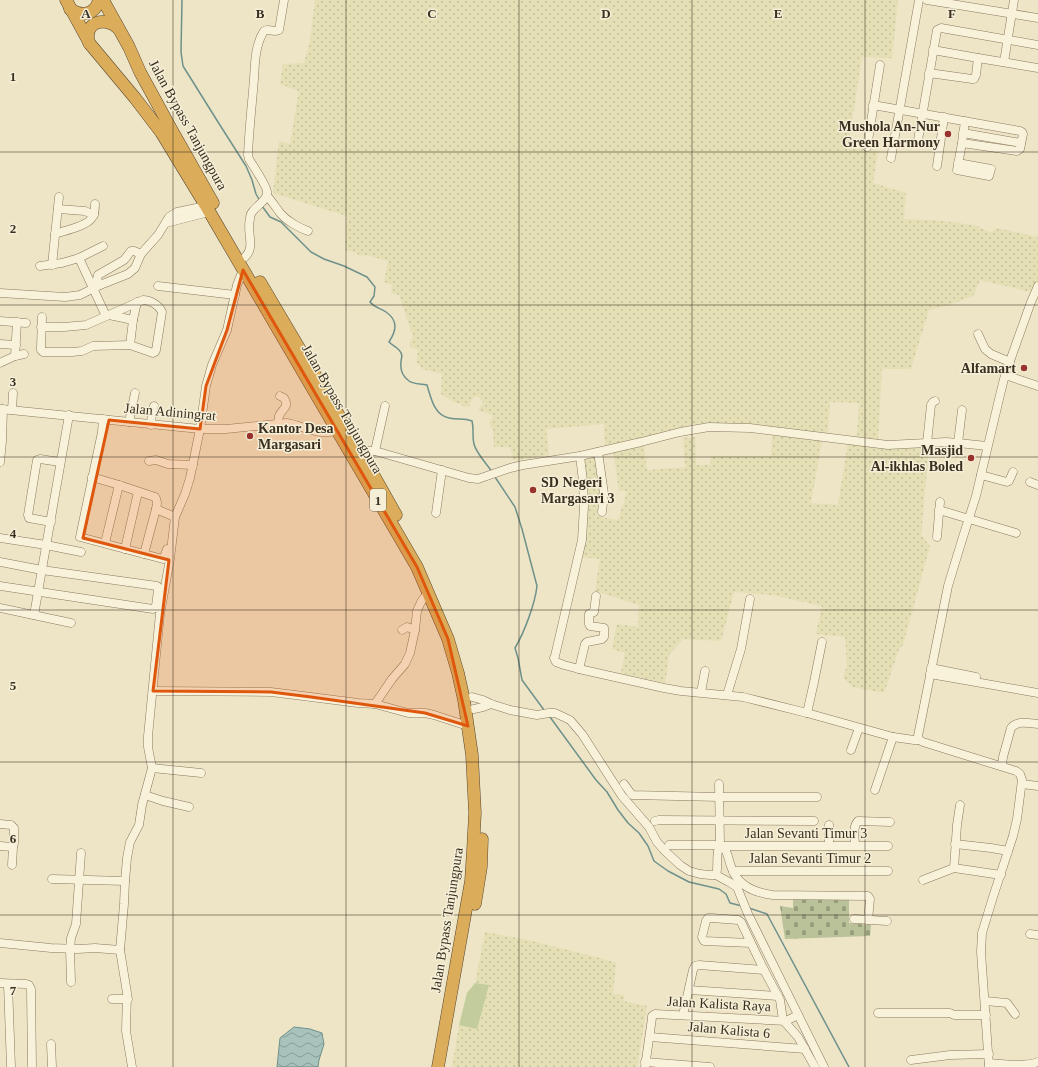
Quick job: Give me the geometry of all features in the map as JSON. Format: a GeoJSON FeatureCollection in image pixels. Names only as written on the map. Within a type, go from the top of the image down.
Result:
{"type":"FeatureCollection","features":[{"type":"Feature","properties":{"kind":"highway"},"geometry":{"type":"LineString","coordinates":[[68,4],[80,14],[88,13],[95,8],[99,0]]}},
{"type":"Feature","properties":{"kind":"highway","name":"Jalan Bypass Tanjungpura"},"geometry":{"type":"LineString","coordinates":[[103,0],[129,47],[140,72],[244,263],[337,430],[417,566],[448,639],[464,700],[472,755],[475,813],[468,895],[438,1067]]}},
{"type":"Feature","properties":{"kind":"highway","name":"Jalan Bypass Tanjungpura"},"geometry":{"type":"LineString","coordinates":[[68,4],[90,44],[161,132],[207,209],[244,263],[360,450],[424,564],[456,639],[465,668],[474,709],[480,756],[483,813],[481,867],[466,955],[444,1067]]}},
{"type":"Feature","properties":{"kind":"highway"},"geometry":{"type":"LineString","coordinates":[[90,44],[88,38],[89,32],[92,26],[97,22],[106,21],[118,28]]}},
{"type":"Feature","properties":{"kind":"street"},"geometry":{"type":"LineString","coordinates":[[106,420],[102,432],[83,538],[163,559],[174,517],[185,494],[190,478],[200,429],[206,386],[212,365],[230,321],[231,308],[237,285],[250,250],[249,223],[253,211],[266,197],[267,188],[248,155],[254,68],[256,51],[263,32],[267,29],[276,31],[279,30],[284,0]]}},
{"type":"Feature","properties":{"kind":"street"},"geometry":{"type":"LineString","coordinates":[[891,158],[919,0]]}},
{"type":"Feature","properties":{"kind":"street"},"geometry":{"type":"LineString","coordinates":[[927,0],[1038,18]]}},
{"type":"Feature","properties":{"kind":"street"},"geometry":{"type":"LineString","coordinates":[[1004,62],[1014,0]]}},
{"type":"Feature","properties":{"kind":"street"},"geometry":{"type":"LineString","coordinates":[[918,140],[936,32],[938,29],[1038,45]]}},
{"type":"Feature","properties":{"kind":"street"},"geometry":{"type":"LineString","coordinates":[[933,50],[1038,68]]}},
{"type":"Feature","properties":{"kind":"street"},"geometry":{"type":"LineString","coordinates":[[929,73],[974,79],[976,75],[978,58]]}},
{"type":"Feature","properties":{"kind":"street"},"geometry":{"type":"LineString","coordinates":[[867,147],[880,65]]}},
{"type":"Feature","properties":{"kind":"street"},"geometry":{"type":"LineString","coordinates":[[873,105],[1020,131],[1022,133],[1020,149],[1017,151],[962,143]]}},
{"type":"Feature","properties":{"kind":"street"},"geometry":{"type":"LineString","coordinates":[[937,166],[944,117]]}},
{"type":"Feature","properties":{"kind":"street"},"geometry":{"type":"LineString","coordinates":[[958,163],[965,121]]}},
{"type":"Feature","properties":{"kind":"street"},"geometry":{"type":"LineString","coordinates":[[963,133],[1021,143]]}},
{"type":"Feature","properties":{"kind":"street"},"geometry":{"type":"LineString","coordinates":[[52,265],[59,197]]}},
{"type":"Feature","properties":{"kind":"street"},"geometry":{"type":"LineString","coordinates":[[266,197],[275,205],[281,215],[298,227],[308,231]]}},
{"type":"Feature","properties":{"kind":"street"},"geometry":{"type":"LineString","coordinates":[[55,234],[76,228],[89,222],[94,215],[95,204]]}},
{"type":"Feature","properties":{"kind":"street"},"geometry":{"type":"LineString","coordinates":[[58,209],[85,211],[94,215]]}},
{"type":"Feature","properties":{"kind":"street"},"geometry":{"type":"LineString","coordinates":[[0,293],[65,297],[80,295],[128,274],[135,268],[141,254],[158,235],[165,223],[207,209]]}},
{"type":"Feature","properties":{"kind":"street"},"geometry":{"type":"LineString","coordinates":[[40,266],[62,263],[79,258],[103,246]]}},
{"type":"Feature","properties":{"kind":"street"},"geometry":{"type":"LineString","coordinates":[[97,287],[98,275],[124,260],[131,251],[141,254]]}},
{"type":"Feature","properties":{"kind":"street"},"geometry":{"type":"LineString","coordinates":[[79,258],[97,287],[108,315]]}},
{"type":"Feature","properties":{"kind":"street"},"geometry":{"type":"LineString","coordinates":[[158,286],[235,295]]}},
{"type":"Feature","properties":{"kind":"street"},"geometry":{"type":"LineString","coordinates":[[919,740],[918,736],[948,586],[976,496],[1005,376],[1038,286]]}},
{"type":"Feature","properties":{"kind":"street"},"geometry":{"type":"LineString","coordinates":[[41,327],[80,326],[94,322],[137,302],[146,300],[159,307],[162,311],[156,350],[153,353],[130,345],[93,346],[82,351],[72,352],[43,352],[41,348],[41,327],[42,317]]}},
{"type":"Feature","properties":{"kind":"street"},"geometry":{"type":"LineString","coordinates":[[130,345],[137,302]]}},
{"type":"Feature","properties":{"kind":"street"},"geometry":{"type":"LineString","coordinates":[[108,315],[133,320]]}},
{"type":"Feature","properties":{"kind":"street"},"geometry":{"type":"LineString","coordinates":[[0,322],[26,323]]}},
{"type":"Feature","properties":{"kind":"street"},"geometry":{"type":"LineString","coordinates":[[17,322],[8,345],[8,360],[24,354]]}},
{"type":"Feature","properties":{"kind":"street"},"geometry":{"type":"LineString","coordinates":[[978,334],[985,349],[991,354],[1010,362]]}},
{"type":"Feature","properties":{"kind":"street"},"geometry":{"type":"LineString","coordinates":[[1005,376],[1038,386]]}},
{"type":"Feature","properties":{"kind":"street"},"geometry":{"type":"LineString","coordinates":[[12,410],[13,393]]}},
{"type":"Feature","properties":{"kind":"street"},"geometry":{"type":"LineString","coordinates":[[129,422],[135,393]]}},
{"type":"Feature","properties":{"kind":"street"},"geometry":{"type":"LineString","coordinates":[[278,423],[279,416],[286,408],[284,398],[280,396]]}},
{"type":"Feature","properties":{"kind":"street"},"geometry":{"type":"LineString","coordinates":[[927,443],[930,405],[935,401]]}},
{"type":"Feature","properties":{"kind":"street"},"geometry":{"type":"LineString","coordinates":[[151,425],[154,406]]}},
{"type":"Feature","properties":{"kind":"street"},"geometry":{"type":"LineString","coordinates":[[376,451],[385,406]]}},
{"type":"Feature","properties":{"kind":"street"},"geometry":{"type":"LineString","coordinates":[[0,462],[2,441],[2,409]]}},
{"type":"Feature","properties":{"kind":"street","name":"Jalan Adiningrat"},"geometry":{"type":"LineString","coordinates":[[2,409],[200,429],[226,429],[287,423],[320,433],[331,433],[337,430]]}},
{"type":"Feature","properties":{"kind":"street"},"geometry":{"type":"LineString","coordinates":[[958,443],[962,410]]}},
{"type":"Feature","properties":{"kind":"street"},"geometry":{"type":"LineString","coordinates":[[34,615],[69,416]]}},
{"type":"Feature","properties":{"kind":"street"},"geometry":{"type":"LineString","coordinates":[[360,450],[376,451],[469,478],[478,479],[523,464],[580,456],[680,432],[708,427],[750,428],[888,444],[958,443],[987,446]]}},
{"type":"Feature","properties":{"kind":"street"},"geometry":{"type":"LineString","coordinates":[[598,452],[604,494],[602,512]]}},
{"type":"Feature","properties":{"kind":"street"},"geometry":{"type":"LineString","coordinates":[[580,456],[584,506],[582,540],[554,658],[556,662],[579,669],[664,688],[743,697],[893,737],[919,740],[1018,772],[1021,777],[1022,784],[1013,836],[982,933],[981,952],[989,1065],[1027,1066],[1034,1065],[1038,1062]]}},
{"type":"Feature","properties":{"kind":"street"},"geometry":{"type":"LineString","coordinates":[[51,522],[29,518],[28,515],[37,460],[40,459],[60,462]]}},
{"type":"Feature","properties":{"kind":"street"},"geometry":{"type":"LineString","coordinates":[[149,461],[156,460],[168,464],[193,465]]}},
{"type":"Feature","properties":{"kind":"street"},"geometry":{"type":"LineString","coordinates":[[436,513],[442,470]]}},
{"type":"Feature","properties":{"kind":"street"},"geometry":{"type":"LineString","coordinates":[[981,474],[1007,482],[1009,481],[1013,472]]}},
{"type":"Feature","properties":{"kind":"street"},"geometry":{"type":"LineString","coordinates":[[94,478],[155,497],[157,501],[156,509],[144,554]]}},
{"type":"Feature","properties":{"kind":"street"},"geometry":{"type":"LineString","coordinates":[[104,544],[119,485]]}},
{"type":"Feature","properties":{"kind":"street"},"geometry":{"type":"LineString","coordinates":[[125,549],[138,492]]}},
{"type":"Feature","properties":{"kind":"street"},"geometry":{"type":"LineString","coordinates":[[937,537],[940,506],[969,518],[1016,533]]}},
{"type":"Feature","properties":{"kind":"street"},"geometry":{"type":"LineString","coordinates":[[156,509],[174,517]]}},
{"type":"Feature","properties":{"kind":"street"},"geometry":{"type":"LineString","coordinates":[[132,1067],[126,1031],[128,999],[120,950],[125,881],[130,842],[139,825],[152,768],[148,743],[152,691],[160,614],[170,559],[174,517]]}},
{"type":"Feature","properties":{"kind":"street"},"geometry":{"type":"LineString","coordinates":[[0,538],[81,552]]}},
{"type":"Feature","properties":{"kind":"street"},"geometry":{"type":"LineString","coordinates":[[0,562],[42,570],[157,586],[158,590],[156,606],[153,609],[0,586]]}},
{"type":"Feature","properties":{"kind":"street"},"geometry":{"type":"LineString","coordinates":[[375,704],[392,678],[405,664],[410,653],[417,611],[428,592]]}},
{"type":"Feature","properties":{"kind":"street"},"geometry":{"type":"LineString","coordinates":[[579,669],[585,644],[604,637],[604,628],[590,626],[589,624],[589,614],[593,612],[596,596]]}},
{"type":"Feature","properties":{"kind":"street"},"geometry":{"type":"LineString","coordinates":[[727,695],[742,649],[750,599]]}},
{"type":"Feature","properties":{"kind":"street"},"geometry":{"type":"LineString","coordinates":[[0,608],[71,623]]}},
{"type":"Feature","properties":{"kind":"street"},"geometry":{"type":"LineString","coordinates":[[402,630],[407,627],[415,630]]}},
{"type":"Feature","properties":{"kind":"street"},"geometry":{"type":"LineString","coordinates":[[807,713],[822,642]]}},
{"type":"Feature","properties":{"kind":"street"},"geometry":{"type":"LineString","coordinates":[[701,692],[705,671]]}},
{"type":"Feature","properties":{"kind":"street"},"geometry":{"type":"LineString","coordinates":[[931,671],[1038,688]]}},
{"type":"Feature","properties":{"kind":"street"},"geometry":{"type":"LineString","coordinates":[[931,671],[1038,693]]}},
{"type":"Feature","properties":{"kind":"street"},"geometry":{"type":"LineString","coordinates":[[152,691],[271,692],[375,704],[408,713],[425,713],[434,715],[468,726]]}},
{"type":"Feature","properties":{"kind":"street"},"geometry":{"type":"LineString","coordinates":[[472,697],[491,704],[533,715],[555,713],[570,720],[582,734],[622,796],[649,827],[657,842],[665,851],[680,865],[694,873],[710,875],[716,874],[737,887],[748,914],[824,1067]]}},
{"type":"Feature","properties":{"kind":"street"},"geometry":{"type":"LineString","coordinates":[[474,709],[491,704]]}},
{"type":"Feature","properties":{"kind":"street"},"geometry":{"type":"LineString","coordinates":[[1002,766],[1011,728],[1022,722],[1038,724]]}},
{"type":"Feature","properties":{"kind":"street"},"geometry":{"type":"LineString","coordinates":[[851,750],[859,728]]}},
{"type":"Feature","properties":{"kind":"street"},"geometry":{"type":"LineString","coordinates":[[874,790],[893,737]]}},
{"type":"Feature","properties":{"kind":"street"},"geometry":{"type":"LineString","coordinates":[[152,768],[201,773]]}},
{"type":"Feature","properties":{"kind":"street"},"geometry":{"type":"LineString","coordinates":[[624,784],[632,795],[817,797]]}},
{"type":"Feature","properties":{"kind":"street"},"geometry":{"type":"LineString","coordinates":[[719,784],[722,846],[727,852],[733,871],[743,884],[762,894],[868,896],[870,899],[868,920]]}},
{"type":"Feature","properties":{"kind":"street"},"geometry":{"type":"LineString","coordinates":[[1022,784],[1038,786]]}},
{"type":"Feature","properties":{"kind":"street"},"geometry":{"type":"LineString","coordinates":[[145,795],[189,807]]}},
{"type":"Feature","properties":{"kind":"street"},"geometry":{"type":"LineString","coordinates":[[954,868],[955,844],[960,805]]}},
{"type":"Feature","properties":{"kind":"street"},"geometry":{"type":"LineString","coordinates":[[655,821],[814,821]]}},
{"type":"Feature","properties":{"kind":"street"},"geometry":{"type":"LineString","coordinates":[[854,846],[854,826],[856,822],[890,822]]}},
{"type":"Feature","properties":{"kind":"street"},"geometry":{"type":"LineString","coordinates":[[0,824],[11,825],[14,828],[12,865]]}},
{"type":"Feature","properties":{"kind":"street"},"geometry":{"type":"LineString","coordinates":[[829,825],[829,846]]}},
{"type":"Feature","properties":{"kind":"street"},"geometry":{"type":"LineString","coordinates":[[955,844],[1008,851]]}},
{"type":"Feature","properties":{"kind":"street","name":"Jalan Sevanti Timur 3"},"geometry":{"type":"LineString","coordinates":[[669,845],[888,846]]}},
{"type":"Feature","properties":{"kind":"street"},"geometry":{"type":"LineString","coordinates":[[0,846],[13,847]]}},
{"type":"Feature","properties":{"kind":"street"},"geometry":{"type":"LineString","coordinates":[[716,874],[718,866],[718,850],[722,846]]}},
{"type":"Feature","properties":{"kind":"street"},"geometry":{"type":"LineString","coordinates":[[71,982],[70,949],[71,938],[76,924],[81,853]]}},
{"type":"Feature","properties":{"kind":"street"},"geometry":{"type":"LineString","coordinates":[[923,880],[954,868],[1001,874]]}},
{"type":"Feature","properties":{"kind":"street","name":"Jalan Sevanti Timur 2"},"geometry":{"type":"LineString","coordinates":[[733,871],[888,871]]}},
{"type":"Feature","properties":{"kind":"street"},"geometry":{"type":"LineString","coordinates":[[52,879],[125,881]]}},
{"type":"Feature","properties":{"kind":"street"},"geometry":{"type":"LineString","coordinates":[[751,943],[705,941],[702,937],[706,921],[708,918],[739,920],[751,943],[764,970],[778,996],[781,1004],[783,1020],[798,1037],[815,1067]]}},
{"type":"Feature","properties":{"kind":"street"},"geometry":{"type":"LineString","coordinates":[[854,919],[887,922]]}},
{"type":"Feature","properties":{"kind":"street"},"geometry":{"type":"LineString","coordinates":[[0,943],[51,948],[95,948],[120,950]]}},
{"type":"Feature","properties":{"kind":"street"},"geometry":{"type":"LineString","coordinates":[[683,1015],[695,966],[699,965],[764,970]]}},
{"type":"Feature","properties":{"kind":"street"},"geometry":{"type":"LineString","coordinates":[[11,1067],[4,983],[26,984],[31,989],[32,1067]]}},
{"type":"Feature","properties":{"kind":"street"},"geometry":{"type":"LineString","coordinates":[[689,990],[778,996]]}},
{"type":"Feature","properties":{"kind":"street"},"geometry":{"type":"LineString","coordinates":[[112,999],[128,999]]}},
{"type":"Feature","properties":{"kind":"street"},"geometry":{"type":"LineString","coordinates":[[985,1001],[1007,1003],[1015,1014]]}},
{"type":"Feature","properties":{"kind":"street"},"geometry":{"type":"LineString","coordinates":[[783,1020],[785,1017],[797,1013]]}},
{"type":"Feature","properties":{"kind":"street"},"geometry":{"type":"LineString","coordinates":[[878,1013],[950,1013],[954,1015],[986,1015]]}},
{"type":"Feature","properties":{"kind":"street","name":"Jalan Kalista Raya"},"geometry":{"type":"LineString","coordinates":[[650,1037],[652,1018],[654,1014],[783,1020]]}},
{"type":"Feature","properties":{"kind":"street"},"geometry":{"type":"LineString","coordinates":[[650,1037],[645,1065],[710,1067]]}},
{"type":"Feature","properties":{"kind":"street","name":"Jalan Kalista 6"},"geometry":{"type":"LineString","coordinates":[[650,1037],[805,1049]]}},
{"type":"Feature","properties":{"kind":"street"},"geometry":{"type":"LineString","coordinates":[[51,1044],[52,1067]]}},
{"type":"Feature","properties":{"kind":"street"},"geometry":{"type":"LineString","coordinates":[[911,1060],[950,1055],[989,1054]]}},
{"type":"Feature","properties":{"kind":"highlighted area"},"geometry":{"type":"Polygon","coordinates":[[[243,270],[417,567],[448,639],[468,726],[425,713],[271,692],[153,691],[169,560],[83,538],[109,420],[200,429],[206,386],[227,330],[243,270]]]}},
{"type":"Feature","properties":{"kind":"shaded area"},"geometry":{"type":"Polygon","coordinates":[[[315,0],[898,0],[892,58],[862,57],[848,148],[878,151],[873,183],[906,193],[904,219],[960,223],[977,226],[991,233],[996,228],[1038,237],[1038,283],[1031,292],[980,280],[973,296],[949,305],[929,310],[911,369],[882,369],[878,439],[857,437],[859,403],[830,402],[828,434],[763,425],[720,423],[693,424],[649,438],[605,447],[604,424],[546,429],[549,455],[514,461],[510,447],[494,447],[493,430],[489,423],[493,416],[479,411],[479,407],[483,405],[482,400],[477,396],[472,399],[470,406],[464,407],[454,402],[441,394],[442,374],[422,369],[417,363],[418,350],[412,348],[409,344],[413,337],[399,295],[391,293],[392,285],[384,282],[388,261],[366,255],[360,256],[356,253],[345,250],[347,216],[273,193],[279,141],[290,144],[299,91],[280,84],[283,64],[304,63],[310,41],[315,0]]]}},
{"type":"Feature","properties":{"kind":"shaded area"},"geometry":{"type":"Polygon","coordinates":[[[772,434],[822,441],[811,503],[838,505],[848,442],[888,447],[929,447],[921,535],[930,546],[903,645],[899,649],[884,693],[853,687],[843,678],[847,666],[845,637],[816,634],[822,606],[772,595],[734,592],[721,641],[683,639],[669,655],[665,683],[621,673],[625,653],[612,649],[617,624],[638,627],[639,605],[595,591],[600,559],[580,557],[582,458],[595,456],[600,498],[596,516],[618,520],[627,491],[619,491],[613,450],[644,445],[647,470],[685,467],[683,438],[695,437],[696,465],[710,465],[711,456],[771,456],[772,434]]]}},
{"type":"Feature","properties":{"kind":"shaded area"},"geometry":{"type":"Polygon","coordinates":[[[485,932],[528,940],[616,963],[613,994],[624,995],[623,1001],[647,1006],[637,1067],[452,1067],[459,1025],[477,1028],[489,985],[475,983],[485,932]]]}},
{"type":"Feature","properties":{"kind":"green space"},"geometry":{"type":"Polygon","coordinates":[[[793,899],[849,900],[849,923],[871,925],[870,936],[785,939],[780,906],[793,908],[793,899]]]}},
{"type":"Feature","properties":{"kind":"green space"},"geometry":{"type":"Polygon","coordinates":[[[475,983],[489,985],[477,1029],[459,1025],[467,993],[475,983]]]}},
{"type":"Feature","properties":{"kind":"water"},"geometry":{"type":"Polygon","coordinates":[[[294,1027],[310,1029],[322,1033],[324,1044],[318,1067],[277,1067],[280,1038],[294,1027]]]}},
{"type":"Feature","properties":{"kind":"waterway"},"geometry":{"type":"LineString","coordinates":[[182,0],[181,52],[183,66],[246,166],[260,201]]}},
{"type":"Feature","properties":{"kind":"waterway"},"geometry":{"type":"LineString","coordinates":[[262,206],[270,217],[281,222],[311,252],[367,277],[375,287],[374,296],[370,302],[390,315],[395,323],[395,330],[389,342],[402,354],[401,368],[403,375],[411,382],[427,385],[434,405],[444,416],[452,419],[472,421],[473,441],[475,447],[492,472]]}},
{"type":"Feature","properties":{"kind":"waterway"},"geometry":{"type":"LineString","coordinates":[[495,477],[515,507],[537,586],[529,618],[515,648],[522,680],[544,710]]}},
{"type":"Feature","properties":{"kind":"waterway"},"geometry":{"type":"LineString","coordinates":[[550,717],[596,780],[607,792],[618,810],[628,823],[639,833],[648,846],[654,861],[668,871],[689,882],[719,889],[726,894],[730,903],[742,906]]}},
{"type":"Feature","properties":{"kind":"waterway"},"geometry":{"type":"LineString","coordinates":[[749,908],[767,914],[849,1067]]}},
{"type":"Feature","properties":{"kind":"place","name":"Mushola An-Nur Green Harmony"},"geometry":{"type":"Point","coordinates":[948,134]}},
{"type":"Feature","properties":{"kind":"place","name":"Alfamart"},"geometry":{"type":"Point","coordinates":[1024,368]}},
{"type":"Feature","properties":{"kind":"place","name":"Kantor Desa Margasari"},"geometry":{"type":"Point","coordinates":[250,436]}},
{"type":"Feature","properties":{"kind":"place","name":"Masjid Al-ikhlas Boled"},"geometry":{"type":"Point","coordinates":[971,458]}},
{"type":"Feature","properties":{"kind":"place","name":"SD Negeri Margasari 3"},"geometry":{"type":"Point","coordinates":[533,490]}}]}
